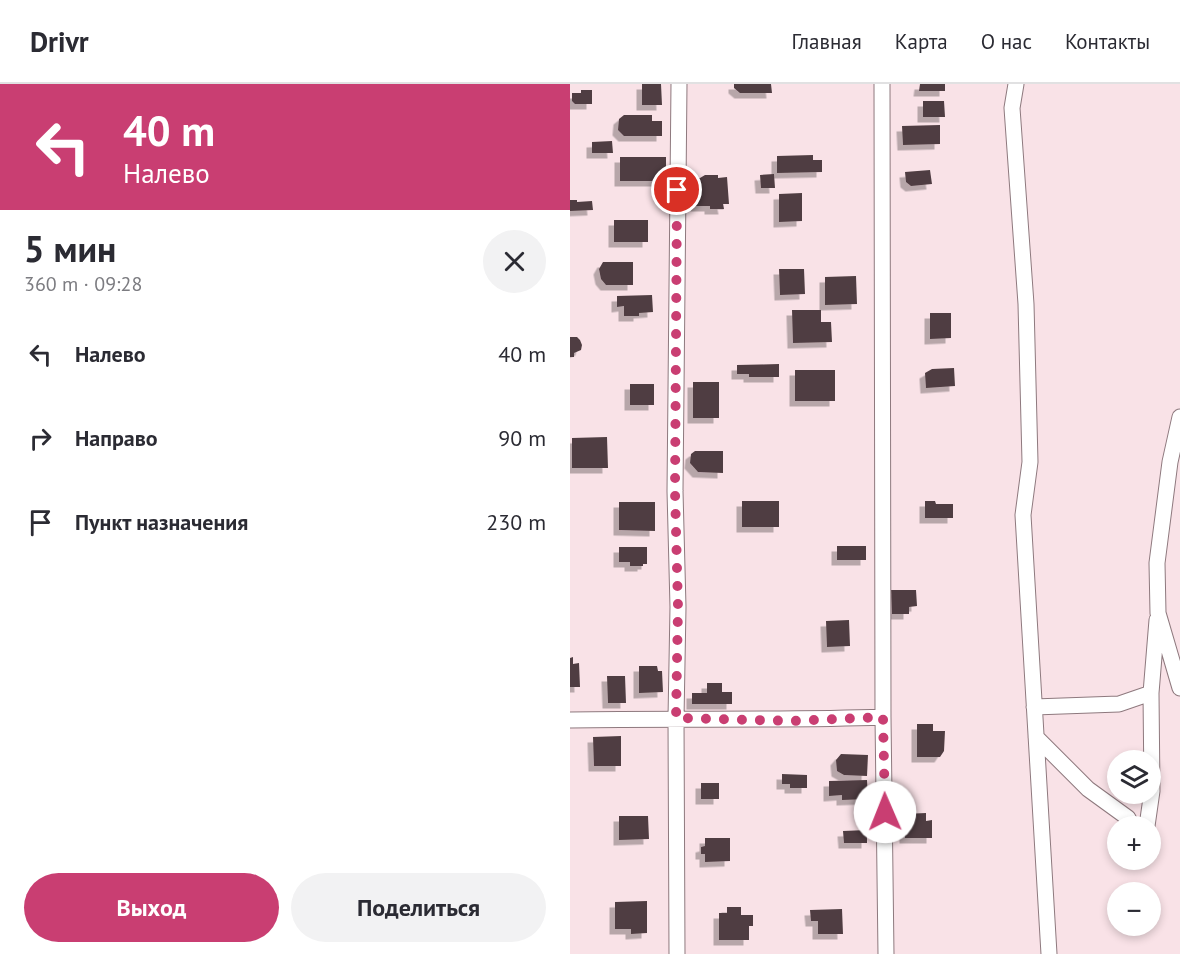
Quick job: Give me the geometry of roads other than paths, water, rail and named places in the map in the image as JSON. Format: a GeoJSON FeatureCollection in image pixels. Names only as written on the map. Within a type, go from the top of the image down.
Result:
{"type":"FeatureCollection","features":[{"type":"Feature","properties":{"kind":"street"},"geometry":{"type":"LineString","coordinates":[[677,954],[678,607],[675,479],[679,84]]}},
{"type":"Feature","properties":{"kind":"street"},"geometry":{"type":"LineString","coordinates":[[882,84],[883,717],[886,954]]}},
{"type":"Feature","properties":{"kind":"street"},"geometry":{"type":"LineString","coordinates":[[1016,84],[1012,108],[1026,304],[1030,462],[1023,515],[1048,954]]}},
{"type":"Feature","properties":{"kind":"street"},"geometry":{"type":"LineString","coordinates":[[1149,816],[1152,791],[1150,693],[1158,613],[1157,563],[1170,462],[1180,417]]}},
{"type":"Feature","properties":{"kind":"street"},"geometry":{"type":"LineString","coordinates":[[1158,613],[1180,688]]}},
{"type":"Feature","properties":{"kind":"street"},"geometry":{"type":"LineString","coordinates":[[1034,706],[1119,704],[1150,693]]}},
{"type":"Feature","properties":{"kind":"street"},"geometry":{"type":"LineString","coordinates":[[570,720],[676,718],[793,721],[883,717]]}},
{"type":"Feature","properties":{"kind":"street"},"geometry":{"type":"LineString","coordinates":[[1036,737],[1088,789],[1124,816]]}}]}
